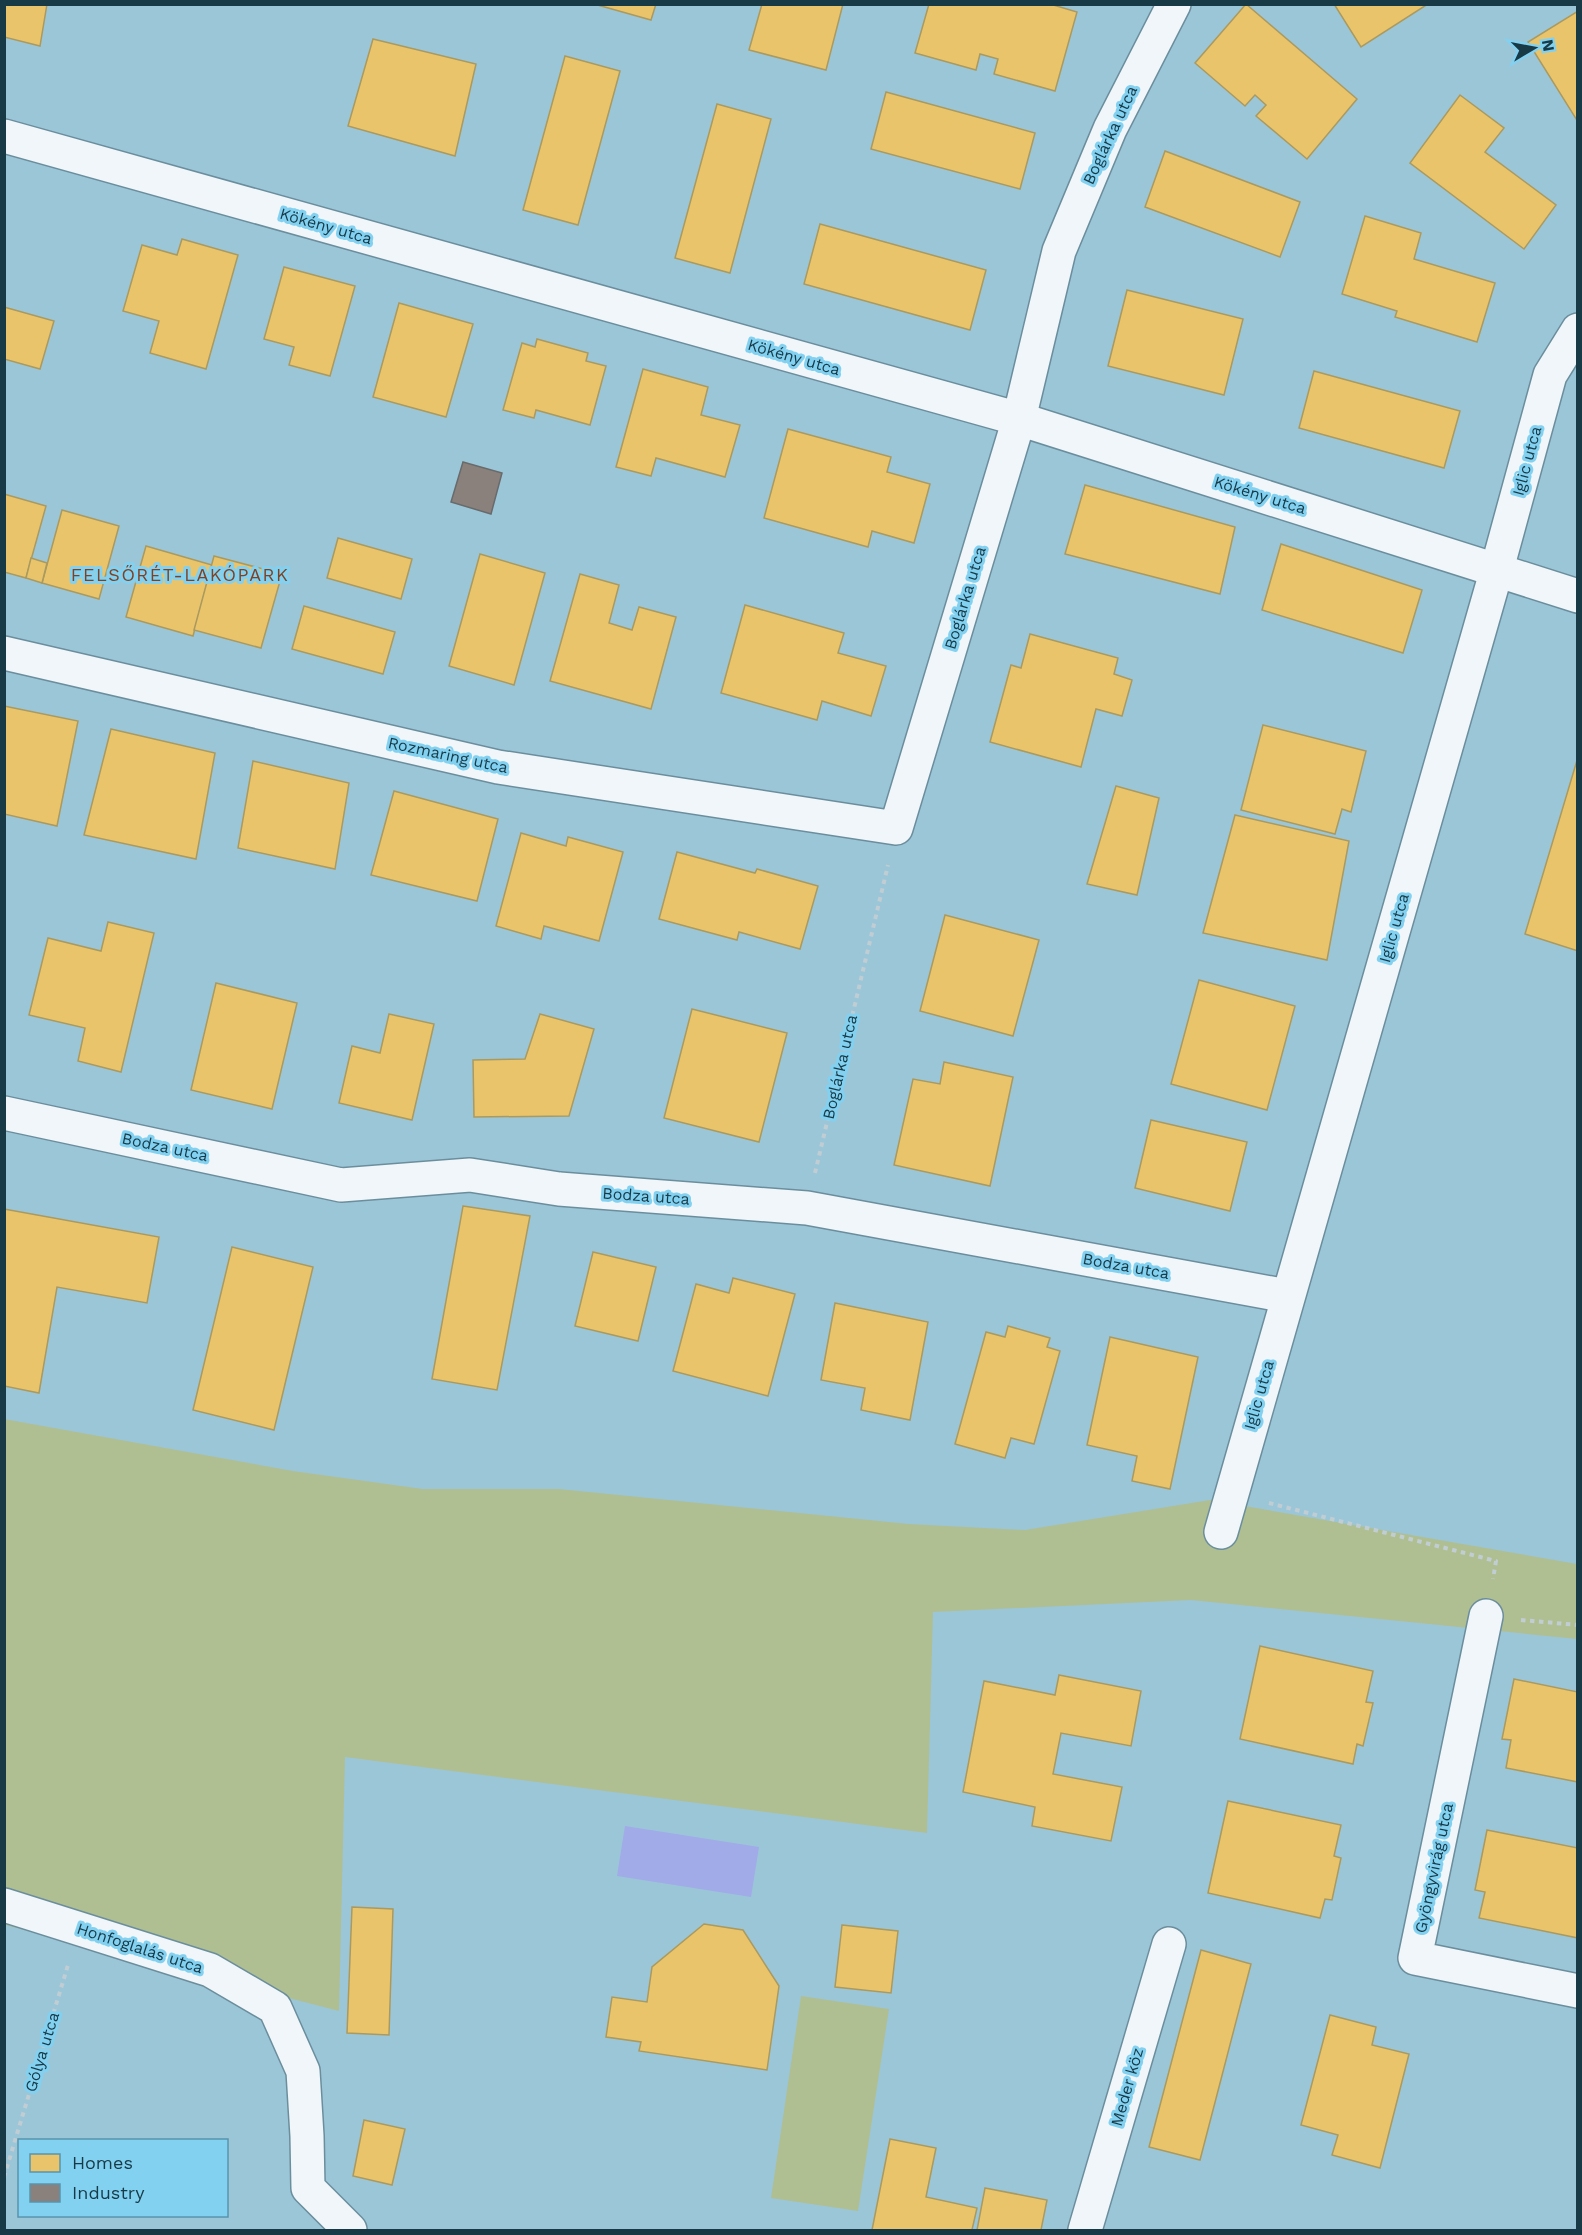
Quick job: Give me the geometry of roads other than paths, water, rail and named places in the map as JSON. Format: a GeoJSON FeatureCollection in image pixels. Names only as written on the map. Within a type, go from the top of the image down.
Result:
{"type":"FeatureCollection","features":[{"type":"Feature","properties":{"kind":"street","name":"Boglárka utca"},"geometry":{"type":"LineString","coordinates":[[896,828],[1019,420],[1059,252],[1110,129],[1174,4]]}},
{"type":"Feature","properties":{"kind":"street","name":"Kökény utca"},"geometry":{"type":"LineString","coordinates":[[4,136],[1019,420],[1578,596]]}},
{"type":"Feature","properties":{"kind":"street","name":"Iglic utca"},"geometry":{"type":"LineString","coordinates":[[1221,1532],[1497,569],[1550,375],[1578,330]]}},
{"type":"Feature","properties":{"kind":"street","name":"Rozmaring utca"},"geometry":{"type":"LineString","coordinates":[[4,653],[498,767],[896,828]]}},
{"type":"Feature","properties":{"kind":"street","name":"Bodza utca"},"geometry":{"type":"LineString","coordinates":[[4,1113],[341,1185],[470,1175],[559,1189],[807,1208],[1287,1296]]}},
{"type":"Feature","properties":{"kind":"street","name":"Gyöngyvirág utca"},"geometry":{"type":"LineString","coordinates":[[1486,1616],[1415,1958],[1578,1991]]}},
{"type":"Feature","properties":{"kind":"street","name":"Honfoglalás utca"},"geometry":{"type":"LineString","coordinates":[[4,1905],[210,1970],[274,2008],[303,2071],[308,2136],[308,2188],[350,2230]]}},
{"type":"Feature","properties":{"kind":"street","name":"Meder köz"},"geometry":{"type":"LineString","coordinates":[[1085,2230],[1169,1944]]}},
{"type":"Feature","properties":{"kind":"water"},"geometry":{"type":"Polygon","coordinates":[[[625,1826],[759,1847],[751,1897],[617,1876],[625,1826]]]}},
{"type":"Feature","properties":{"kind":"district","name":"FELSŐRÉT-LAKÓPARK"},"geometry":{"type":"Point","coordinates":[180,574]}}]}
